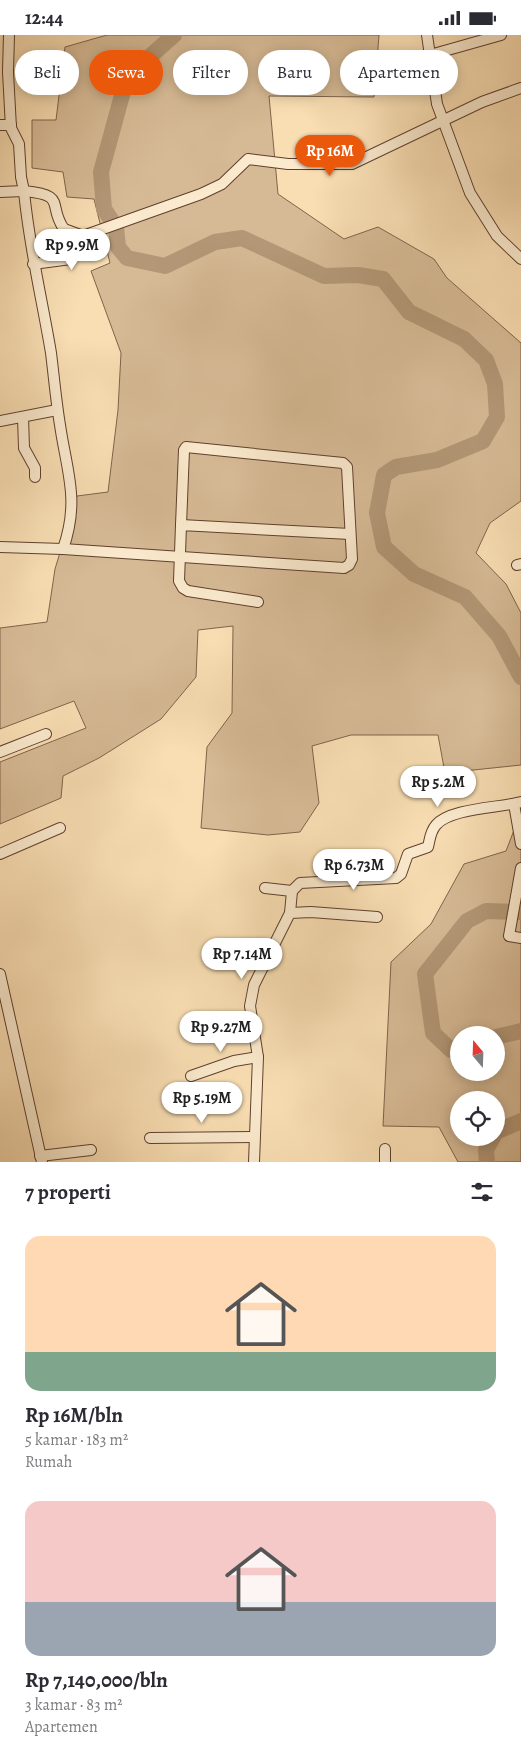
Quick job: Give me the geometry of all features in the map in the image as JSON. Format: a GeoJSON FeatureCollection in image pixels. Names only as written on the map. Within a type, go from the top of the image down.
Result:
{"type":"FeatureCollection","features":[{"type":"Feature","properties":{"kind":"street"},"geometry":{"type":"LineString","coordinates":[[9,35],[4,81],[11,125],[19,144],[21,177],[33,264],[51,353],[58,410],[73,498],[72,517],[64,549]]}},
{"type":"Feature","properties":{"kind":"street"},"geometry":{"type":"LineString","coordinates":[[427,35],[429,50]]}},
{"type":"Feature","properties":{"kind":"street"},"geometry":{"type":"LineString","coordinates":[[448,50],[501,35]]}},
{"type":"Feature","properties":{"kind":"street"},"geometry":{"type":"LineString","coordinates":[[0,192],[24,191],[43,193],[54,200],[64,229],[86,235],[191,198],[222,183],[248,159],[288,164],[352,165],[482,102],[521,88]]}},
{"type":"Feature","properties":{"kind":"street"},"geometry":{"type":"LineString","coordinates":[[435,95],[470,193],[497,236],[521,259]]}},
{"type":"Feature","properties":{"kind":"street"},"geometry":{"type":"LineString","coordinates":[[0,125],[11,125]]}},
{"type":"Feature","properties":{"kind":"street"},"geometry":{"type":"LineString","coordinates":[[33,264],[70,259],[81,250],[86,235]]}},
{"type":"Feature","properties":{"kind":"street"},"geometry":{"type":"LineString","coordinates":[[0,421],[58,410]]}},
{"type":"Feature","properties":{"kind":"street"},"geometry":{"type":"LineString","coordinates":[[23,417],[24,448],[35,468],[35,477]]}},
{"type":"Feature","properties":{"kind":"street"},"geometry":{"type":"LineString","coordinates":[[0,547],[64,549],[179,557],[344,568],[349,565],[352,559],[349,473],[343,463],[190,446],[184,450],[179,557],[179,581],[183,588],[188,591],[258,602]]}},
{"type":"Feature","properties":{"kind":"street"},"geometry":{"type":"LineString","coordinates":[[181,525],[350,534]]}},
{"type":"Feature","properties":{"kind":"street"},"geometry":{"type":"LineString","coordinates":[[0,751],[46,734]]}},
{"type":"Feature","properties":{"kind":"street"},"geometry":{"type":"LineString","coordinates":[[254,1162],[258,1057],[250,1006],[254,985],[290,913],[292,891],[300,883],[396,878],[401,874],[408,854],[428,847],[430,835],[440,821],[466,812],[518,803],[521,845]]}},
{"type":"Feature","properties":{"kind":"street"},"geometry":{"type":"LineString","coordinates":[[0,854],[60,828]]}},
{"type":"Feature","properties":{"kind":"street"},"geometry":{"type":"LineString","coordinates":[[521,868],[510,934],[511,938],[521,939]]}},
{"type":"Feature","properties":{"kind":"street"},"geometry":{"type":"LineString","coordinates":[[265,888],[292,891]]}},
{"type":"Feature","properties":{"kind":"street"},"geometry":{"type":"LineString","coordinates":[[290,913],[311,912],[377,917]]}},
{"type":"Feature","properties":{"kind":"street"},"geometry":{"type":"LineString","coordinates":[[0,974],[41,1159],[91,1150]]}},
{"type":"Feature","properties":{"kind":"street"},"geometry":{"type":"LineString","coordinates":[[192,1076],[234,1061],[258,1057]]}},
{"type":"Feature","properties":{"kind":"street"},"geometry":{"type":"LineString","coordinates":[[150,1138],[254,1137]]}},
{"type":"Feature","properties":{"kind":"street"},"geometry":{"type":"LineString","coordinates":[[385,1149],[385,1162]]}},
{"type":"Feature","properties":{"kind":"shaded area"},"geometry":{"type":"Polygon","coordinates":[[[107,35],[379,35],[378,50],[340,50],[340,95],[374,95],[374,97],[269,96],[278,194],[344,239],[378,227],[434,259],[447,278],[521,343],[521,501],[490,523],[476,553],[506,584],[521,613],[521,765],[445,773],[438,735],[351,735],[312,746],[319,803],[300,832],[268,835],[201,828],[207,747],[232,713],[233,626],[198,630],[196,677],[161,719],[99,758],[63,776],[61,798],[0,824],[0,762],[86,728],[74,701],[0,729],[0,628],[47,622],[55,569],[77,496],[108,492],[118,410],[121,353],[91,271],[110,263],[94,199],[67,197],[63,172],[32,168],[32,120],[56,120],[59,95],[79,95],[79,50],[65,50],[65,47],[107,35]]]}},
{"type":"Feature","properties":{"kind":"shaded area"},"geometry":{"type":"Polygon","coordinates":[[[521,812],[521,1162],[458,1162],[439,1127],[383,1126],[391,962],[431,924],[464,864],[506,851],[521,812]]]}},
{"type":"Feature","properties":{"kind":"waterway"},"geometry":{"type":"LineString","coordinates":[[174,35],[127,77],[101,172],[104,209],[116,227],[118,247],[127,258],[165,266],[215,242],[242,238],[324,276],[358,275],[383,279],[409,312],[464,339],[486,360],[495,384],[497,417],[483,441],[437,460],[396,467],[384,475],[377,513],[384,547],[414,574],[465,597],[499,636],[521,677]]}},
{"type":"Feature","properties":{"kind":"waterway"},"geometry":{"type":"LineString","coordinates":[[450,1049],[433,1033],[425,974],[467,921],[486,911],[521,912]]}},
{"type":"Feature","properties":{"kind":"waterway"},"geometry":{"type":"LineString","coordinates":[[505,1035],[521,1031]]}},
{"type":"Feature","properties":{"kind":"waterway"},"geometry":{"type":"LineString","coordinates":[[505,1128],[521,1121]]}},
{"type":"Feature","properties":{"kind":"waterway"},"geometry":{"type":"LineString","coordinates":[[487,1162],[486,1150],[488,1146]]}}]}
